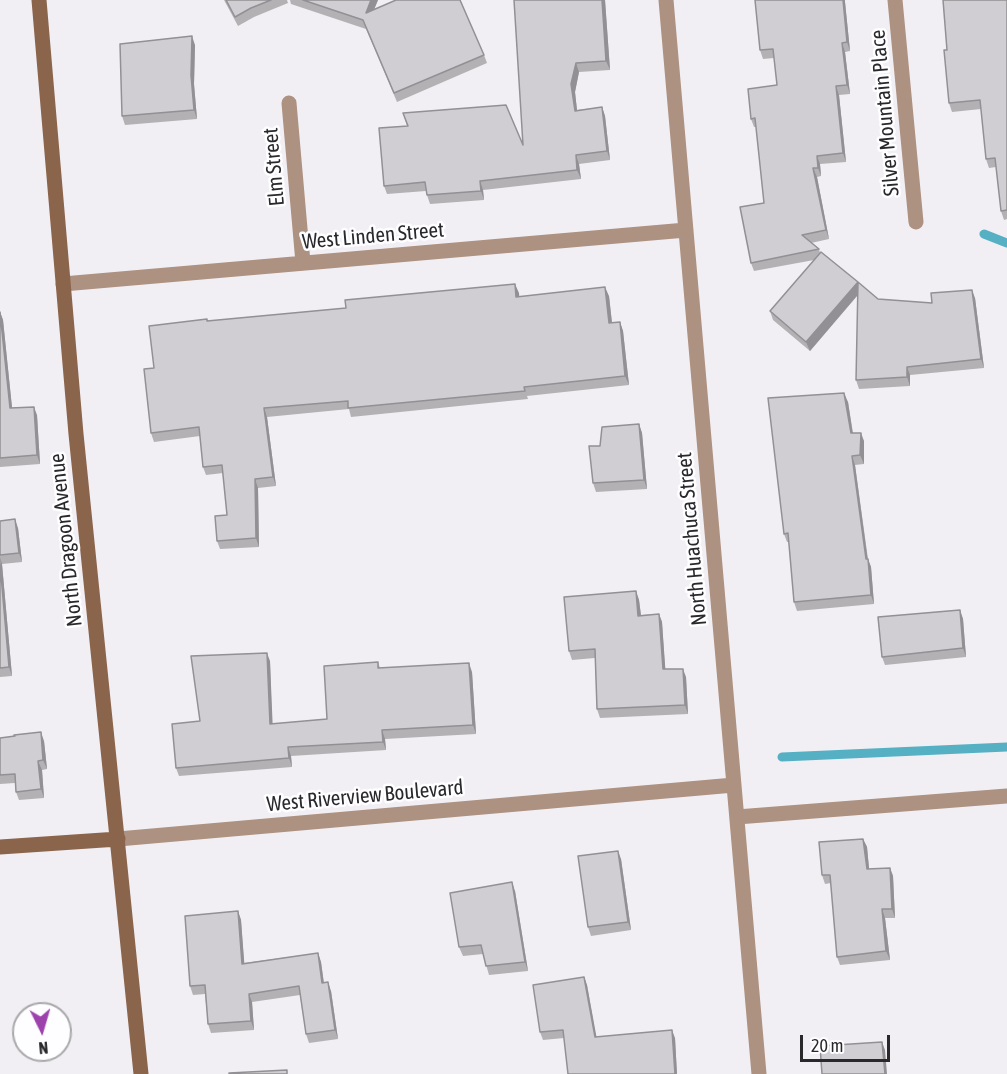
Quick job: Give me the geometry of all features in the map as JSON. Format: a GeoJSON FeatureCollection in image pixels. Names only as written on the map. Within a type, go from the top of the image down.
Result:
{"type":"FeatureCollection","features":[{"type":"Feature","properties":{"kind":"street","name":"North Dragoon Avenue"},"geometry":{"type":"LineString","coordinates":[[39,0],[76,434],[141,1074]]}},
{"type":"Feature","properties":{"kind":"street","name":"North Huachuca Street"},"geometry":{"type":"LineString","coordinates":[[666,0],[759,1074]]}},
{"type":"Feature","properties":{"kind":"street","name":"Silver Mountain Place"},"geometry":{"type":"LineString","coordinates":[[896,0],[916,222]]}},
{"type":"Feature","properties":{"kind":"street","name":"Elm Street"},"geometry":{"type":"LineString","coordinates":[[289,103],[303,263]]}},
{"type":"Feature","properties":{"kind":"street","name":"West Linden Street"},"geometry":{"type":"LineString","coordinates":[[63,284],[686,230]]}},
{"type":"Feature","properties":{"kind":"street","name":"West Riverview Boulevard"},"geometry":{"type":"LineString","coordinates":[[0,847],[118,839],[734,785]]}},
{"type":"Feature","properties":{"kind":"street"},"geometry":{"type":"LineString","coordinates":[[737,817],[1007,796]]}},
{"type":"Feature","properties":{"kind":"building"},"geometry":{"type":"Polygon","coordinates":[[[226,0],[271,0],[235,17],[226,0]]]}},
{"type":"Feature","properties":{"kind":"building"},"geometry":{"type":"Polygon","coordinates":[[[303,0],[371,0],[366,13],[396,0],[460,0],[484,55],[394,93],[363,20],[303,0]]]}},
{"type":"Feature","properties":{"kind":"building"},"geometry":{"type":"Polygon","coordinates":[[[514,0],[602,0],[606,61],[576,63],[571,84],[575,111],[602,107],[607,151],[576,155],[577,170],[480,181],[481,191],[427,195],[425,182],[384,186],[379,128],[408,126],[403,113],[506,105],[523,145],[514,0]]]}},
{"type":"Feature","properties":{"kind":"building"},"geometry":{"type":"Polygon","coordinates":[[[755,0],[843,0],[847,42],[842,43],[847,85],[836,86],[843,153],[817,156],[818,168],[813,168],[826,230],[802,235],[819,249],[751,263],[740,207],[764,203],[755,118],[751,119],[748,89],[777,85],[773,49],[760,50],[755,0]]]}},
{"type":"Feature","properties":{"kind":"building"},"geometry":{"type":"Polygon","coordinates":[[[943,0],[1007,0],[1007,210],[1001,211],[995,158],[986,159],[980,100],[949,103],[944,50],[947,50],[943,0]]]}},
{"type":"Feature","properties":{"kind":"building"},"geometry":{"type":"Polygon","coordinates":[[[192,36],[191,75],[194,110],[122,116],[120,44],[192,36]]]}},
{"type":"Feature","properties":{"kind":"building"},"geometry":{"type":"Polygon","coordinates":[[[821,252],[858,282],[806,342],[770,311],[821,252]]]}},
{"type":"Feature","properties":{"kind":"building"},"geometry":{"type":"Polygon","coordinates":[[[858,282],[878,299],[932,303],[931,293],[972,290],[981,359],[907,367],[907,377],[856,380],[858,282]]]}},
{"type":"Feature","properties":{"kind":"building"},"geometry":{"type":"Polygon","coordinates":[[[515,284],[516,297],[605,287],[609,323],[620,322],[625,376],[524,387],[525,391],[348,408],[348,401],[264,408],[273,477],[255,479],[256,538],[217,541],[215,516],[227,515],[222,465],[203,467],[199,427],[151,433],[144,369],[154,368],[149,326],[346,308],[345,300],[515,284]]]}},
{"type":"Feature","properties":{"kind":"building"},"geometry":{"type":"Polygon","coordinates":[[[0,312],[10,408],[34,407],[37,455],[0,458],[0,312]]]}},
{"type":"Feature","properties":{"kind":"building"},"geometry":{"type":"Polygon","coordinates":[[[844,393],[851,433],[861,433],[860,455],[852,456],[866,559],[868,559],[871,595],[794,602],[788,533],[784,534],[768,398],[844,393]]]}},
{"type":"Feature","properties":{"kind":"building"},"geometry":{"type":"Polygon","coordinates":[[[639,424],[644,480],[593,483],[589,446],[600,446],[602,427],[639,424]]]}},
{"type":"Feature","properties":{"kind":"building"},"geometry":{"type":"Polygon","coordinates":[[[15,519],[19,553],[0,555],[0,521],[15,519]]]}},
{"type":"Feature","properties":{"kind":"building"},"geometry":{"type":"Polygon","coordinates":[[[0,564],[9,667],[0,668],[0,564]]]}},
{"type":"Feature","properties":{"kind":"building"},"geometry":{"type":"Polygon","coordinates":[[[636,591],[638,616],[659,614],[663,669],[683,669],[685,705],[597,709],[595,649],[569,651],[564,597],[636,591]]]}},
{"type":"Feature","properties":{"kind":"building"},"geometry":{"type":"Polygon","coordinates":[[[960,610],[963,648],[882,657],[878,617],[960,610]]]}},
{"type":"Feature","properties":{"kind":"building"},"geometry":{"type":"Polygon","coordinates":[[[267,653],[270,724],[327,719],[324,666],[378,662],[378,668],[469,663],[473,725],[382,730],[383,742],[288,747],[289,758],[176,768],[172,724],[200,721],[191,656],[267,653]]]}},
{"type":"Feature","properties":{"kind":"building"},"geometry":{"type":"Polygon","coordinates":[[[41,732],[43,760],[38,761],[41,789],[16,792],[15,774],[0,775],[0,738],[41,732]]]}},
{"type":"Feature","properties":{"kind":"building"},"geometry":{"type":"Polygon","coordinates":[[[863,839],[867,869],[890,868],[892,909],[882,909],[886,951],[837,957],[830,875],[822,875],[819,842],[863,839]]]}},
{"type":"Feature","properties":{"kind":"building"},"geometry":{"type":"Polygon","coordinates":[[[618,851],[628,922],[588,927],[578,856],[618,851]]]}},
{"type":"Feature","properties":{"kind":"building"},"geometry":{"type":"Polygon","coordinates":[[[512,882],[525,962],[486,966],[481,945],[459,947],[450,893],[512,882]]]}},
{"type":"Feature","properties":{"kind":"building"},"geometry":{"type":"Polygon","coordinates":[[[238,911],[242,964],[318,953],[322,983],[328,982],[335,1030],[306,1034],[299,986],[249,994],[251,1021],[208,1024],[205,985],[190,986],[185,916],[238,911]]]}},
{"type":"Feature","properties":{"kind":"building"},"geometry":{"type":"Polygon","coordinates":[[[584,977],[595,1037],[672,1030],[675,1074],[568,1074],[563,1030],[540,1032],[533,985],[584,977]]]}},
{"type":"Feature","properties":{"kind":"building"},"geometry":{"type":"Polygon","coordinates":[[[882,1042],[885,1074],[822,1074],[820,1046],[882,1042]]]}},
{"type":"Feature","properties":{"kind":"building"},"geometry":{"type":"Polygon","coordinates":[[[287,1070],[287,1074],[229,1074],[229,1073],[287,1070]]]}},
{"type":"Feature","properties":{"kind":"waterway"},"geometry":{"type":"LineString","coordinates":[[984,234],[1007,243]]}},
{"type":"Feature","properties":{"kind":"waterway"},"geometry":{"type":"LineString","coordinates":[[782,757],[1007,747]]}}]}
